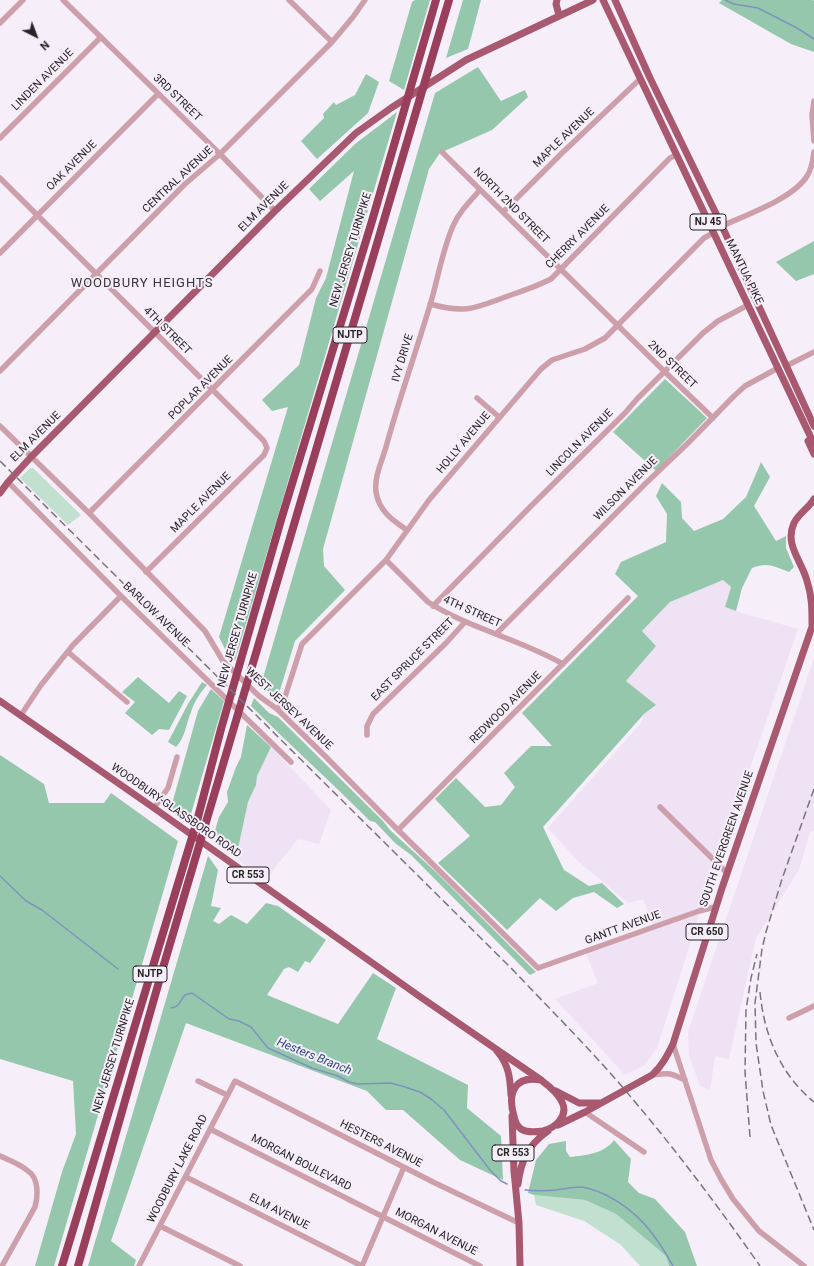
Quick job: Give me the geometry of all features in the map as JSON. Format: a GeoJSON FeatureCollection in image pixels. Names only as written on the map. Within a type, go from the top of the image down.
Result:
{"type":"FeatureCollection","features":[{"type":"Feature","properties":{"kind":"highway","name":"NEW JERSEY TURNPIKE"},"geometry":{"type":"LineString","coordinates":[[62,1266],[197,821],[221,729],[281,520],[372,221],[436,0]]}},
{"type":"Feature","properties":{"kind":"highway","name":"NEW JERSEY TURNPIKE"},"geometry":{"type":"LineString","coordinates":[[78,1266],[162,971],[206,827],[449,0]]}},
{"type":"Feature","properties":{"kind":"main road"},"geometry":{"type":"LineString","coordinates":[[557,0],[556,4],[559,15]]}},
{"type":"Feature","properties":{"kind":"main road","name":"ELM AVENUE"},"geometry":{"type":"LineString","coordinates":[[0,493],[31,457],[275,211],[356,132],[444,73],[479,53],[593,0]]}},
{"type":"Feature","properties":{"kind":"main road","name":"MANTUA PIKE"},"geometry":{"type":"LineString","coordinates":[[603,0],[814,444]]}},
{"type":"Feature","properties":{"kind":"main road","name":"MANTUA PIKE"},"geometry":{"type":"LineString","coordinates":[[615,0],[650,78],[722,226],[814,426]]}},
{"type":"Feature","properties":{"kind":"main road"},"geometry":{"type":"LineString","coordinates":[[798,411],[799,423],[814,454]]}},
{"type":"Feature","properties":{"kind":"main road"},"geometry":{"type":"LineString","coordinates":[[814,499],[794,523],[791,535],[793,550],[807,579],[814,587]]}},
{"type":"Feature","properties":{"kind":"main road","name":"SOUTH EVERGREEN AVENUE"},"geometry":{"type":"LineString","coordinates":[[516,1196],[524,1158],[532,1145],[554,1127],[585,1112],[652,1075],[664,1061],[673,1044],[715,907],[813,623],[812,602],[807,579]]}},
{"type":"Feature","properties":{"kind":"main road","name":"WOODBURY-GLASSBORO ROAD"},"geometry":{"type":"LineString","coordinates":[[0,701],[496,1050],[508,1056],[541,1080]]}},
{"type":"Feature","properties":{"kind":"main road","name":"WOODBURY-GLASSBORO ROAD"},"geometry":{"type":"LineString","coordinates":[[496,1050],[510,1074],[512,1101]]}},
{"type":"Feature","properties":{"kind":"main road"},"geometry":{"type":"LineString","coordinates":[[531,1078],[541,1080],[551,1088],[564,1105],[562,1116],[554,1127],[537,1132],[524,1131],[518,1127],[512,1109],[512,1101],[514,1091],[521,1082],[531,1078]]}},
{"type":"Feature","properties":{"kind":"main road","name":"SOUTH EVERGREEN AVENUE"},"geometry":{"type":"LineString","coordinates":[[551,1088],[579,1103],[593,1104],[602,1102]]}},
{"type":"Feature","properties":{"kind":"main road","name":"SOUTH EVERGREEN AVENUE"},"geometry":{"type":"LineString","coordinates":[[512,1109],[513,1165],[519,1223],[520,1266]]}},
{"type":"Feature","properties":{"kind":"street"},"geometry":{"type":"LineString","coordinates":[[0,23],[23,0]]}},
{"type":"Feature","properties":{"kind":"street","name":"3RD STREET"},"geometry":{"type":"LineString","coordinates":[[63,0],[220,154],[275,211]]}},
{"type":"Feature","properties":{"kind":"street"},"geometry":{"type":"LineString","coordinates":[[289,0],[332,42]]}},
{"type":"Feature","properties":{"kind":"street","name":"CENTRAL AVENUE"},"geometry":{"type":"LineString","coordinates":[[0,371],[185,184],[220,154],[332,42],[365,0]]}},
{"type":"Feature","properties":{"kind":"street","name":"LINDEN AVENUE"},"geometry":{"type":"LineString","coordinates":[[0,138],[100,37]]}},
{"type":"Feature","properties":{"kind":"street","name":"MAPLE AVENUE"},"geometry":{"type":"LineString","coordinates":[[503,212],[561,154],[640,79]]}},
{"type":"Feature","properties":{"kind":"street","name":"OAK AVENUE"},"geometry":{"type":"LineString","coordinates":[[0,253],[158,94]]}},
{"type":"Feature","properties":{"kind":"street"},"geometry":{"type":"LineString","coordinates":[[814,101],[812,114],[814,141]]}},
{"type":"Feature","properties":{"kind":"street","name":"NORTH 2ND STREET"},"geometry":{"type":"LineString","coordinates":[[442,152],[618,325]]}},
{"type":"Feature","properties":{"kind":"street"},"geometry":{"type":"LineString","coordinates":[[722,226],[791,192],[803,182],[807,176],[812,166],[814,152]]}},
{"type":"Feature","properties":{"kind":"street","name":"CHERRY AVENUE"},"geometry":{"type":"LineString","coordinates":[[430,304],[452,309],[480,307],[538,286],[550,279],[670,158],[676,155]]}},
{"type":"Feature","properties":{"kind":"street","name":"4TH STREET"},"geometry":{"type":"LineString","coordinates":[[0,178],[264,441],[268,448]]}},
{"type":"Feature","properties":{"kind":"street","name":"IVY DRIVE"},"geometry":{"type":"LineString","coordinates":[[407,530],[388,516],[382,508],[378,499],[376,487],[394,419],[430,304],[448,239],[454,224],[467,204],[480,190]]}},
{"type":"Feature","properties":{"kind":"street","name":"HOLLY AVENUE"},"geometry":{"type":"LineString","coordinates":[[277,709],[283,703],[298,651],[302,644],[386,560],[429,500],[541,369],[552,360],[594,345],[605,338],[704,238],[713,233]]}},
{"type":"Feature","properties":{"kind":"street","name":"POPLAR AVENUE"},"geometry":{"type":"LineString","coordinates":[[89,513],[312,289],[320,271]]}},
{"type":"Feature","properties":{"kind":"street","name":"LINCOLN AVENUE"},"geometry":{"type":"LineString","coordinates":[[433,606],[702,333],[718,321],[748,305]]}},
{"type":"Feature","properties":{"kind":"street","name":"2ND STREET"},"geometry":{"type":"LineString","coordinates":[[618,325],[713,418]]}},
{"type":"Feature","properties":{"kind":"street"},"geometry":{"type":"LineString","coordinates":[[786,366],[814,352]]}},
{"type":"Feature","properties":{"kind":"street","name":"WILSON AVENUE"},"geometry":{"type":"LineString","coordinates":[[496,634],[745,386],[778,368]]}},
{"type":"Feature","properties":{"kind":"street"},"geometry":{"type":"LineString","coordinates":[[477,398],[499,417]]}},
{"type":"Feature","properties":{"kind":"street","name":"WEST JERSEY AVENUE"},"geometry":{"type":"LineString","coordinates":[[0,426],[89,513],[205,631],[223,661],[259,696],[277,709],[538,968]]}},
{"type":"Feature","properties":{"kind":"street","name":"MAPLE AVENUE"},"geometry":{"type":"LineString","coordinates":[[146,572],[264,455],[268,448]]}},
{"type":"Feature","properties":{"kind":"street","name":"BARLOW AVENUE"},"geometry":{"type":"LineString","coordinates":[[8,482],[121,596],[291,762]]}},
{"type":"Feature","properties":{"kind":"street","name":"4TH STREET"},"geometry":{"type":"LineString","coordinates":[[386,560],[433,606],[465,622],[563,664]]}},
{"type":"Feature","properties":{"kind":"street"},"geometry":{"type":"LineString","coordinates":[[21,715],[41,686],[68,652],[121,596]]}},
{"type":"Feature","properties":{"kind":"street","name":"REDWOOD AVENUE"},"geometry":{"type":"LineString","coordinates":[[398,830],[628,598]]}},
{"type":"Feature","properties":{"kind":"street","name":"EAST SPRUCE STREET"},"geometry":{"type":"LineString","coordinates":[[368,735],[367,726],[373,714],[446,643],[465,622]]}},
{"type":"Feature","properties":{"kind":"street"},"geometry":{"type":"LineString","coordinates":[[68,652],[127,702]]}},
{"type":"Feature","properties":{"kind":"street"},"geometry":{"type":"LineString","coordinates":[[154,808],[168,788],[177,757]]}},
{"type":"Feature","properties":{"kind":"street"},"geometry":{"type":"LineString","coordinates":[[660,807],[727,873]]}},
{"type":"Feature","properties":{"kind":"street","name":"GANTT AVENUE"},"geometry":{"type":"LineString","coordinates":[[538,968],[699,911],[715,907]]}},
{"type":"Feature","properties":{"kind":"street"},"geometry":{"type":"LineString","coordinates":[[789,1018],[814,1006]]}},
{"type":"Feature","properties":{"kind":"street"},"geometry":{"type":"LineString","coordinates":[[673,1044],[711,1160],[733,1199],[759,1231],[804,1266]]}},
{"type":"Feature","properties":{"kind":"street"},"geometry":{"type":"LineString","coordinates":[[652,1075],[668,1073],[685,1080]]}},
{"type":"Feature","properties":{"kind":"street"},"geometry":{"type":"LineString","coordinates":[[198,1081],[227,1095]]}},
{"type":"Feature","properties":{"kind":"street","name":"WOODBURY LAKE ROAD"},"geometry":{"type":"LineString","coordinates":[[139,1266],[235,1081]]}},
{"type":"Feature","properties":{"kind":"street","name":"HESTERS AVENUE"},"geometry":{"type":"LineString","coordinates":[[235,1081],[434,1183],[519,1223]]}},
{"type":"Feature","properties":{"kind":"street"},"geometry":{"type":"LineString","coordinates":[[585,1112],[644,1152]]}},
{"type":"Feature","properties":{"kind":"street","name":"MORGAN BOULEVARD"},"geometry":{"type":"LineString","coordinates":[[210,1129],[383,1216]]}},
{"type":"Feature","properties":{"kind":"street"},"geometry":{"type":"LineString","coordinates":[[0,1156],[30,1171],[36,1187],[37,1197],[35,1207],[1,1266]]}},
{"type":"Feature","properties":{"kind":"street"},"geometry":{"type":"LineString","coordinates":[[362,1266],[404,1167]]}},
{"type":"Feature","properties":{"kind":"street","name":"ELM AVENUE"},"geometry":{"type":"LineString","coordinates":[[186,1177],[362,1266]]}},
{"type":"Feature","properties":{"kind":"street","name":"MORGAN AVENUE"},"geometry":{"type":"LineString","coordinates":[[383,1216],[480,1266]]}},
{"type":"Feature","properties":{"kind":"street"},"geometry":{"type":"LineString","coordinates":[[160,1226],[240,1266]]}},
{"type":"Feature","properties":{"kind":"shaded area"},"geometry":{"type":"Polygon","coordinates":[[[723,580],[731,587],[725,608],[798,629],[700,913],[657,1048],[645,1065],[625,1075],[555,999],[598,983],[585,951],[653,925],[643,899],[628,903],[579,862],[548,828],[641,723],[644,714],[656,706],[626,681],[656,646],[642,631],[670,602],[723,580]]]}},
{"type":"Feature","properties":{"kind":"shaded area"},"geometry":{"type":"Polygon","coordinates":[[[814,658],[814,831],[810,832],[799,870],[756,938],[729,1059],[715,1056],[710,1090],[700,1086],[689,1055],[688,1032],[814,658]]]}},
{"type":"Feature","properties":{"kind":"shaded area"},"geometry":{"type":"Polygon","coordinates":[[[271,747],[331,810],[319,844],[298,839],[265,880],[236,858],[248,802],[256,785],[257,776],[271,747]]]}},
{"type":"Feature","properties":{"kind":"green space"},"geometry":{"type":"Polygon","coordinates":[[[415,0],[430,0],[404,90],[389,81],[412,2],[415,0]]]}},
{"type":"Feature","properties":{"kind":"green space"},"geometry":{"type":"Polygon","coordinates":[[[463,0],[481,0],[468,49],[446,58],[463,0]]]}},
{"type":"Feature","properties":{"kind":"green space"},"geometry":{"type":"Polygon","coordinates":[[[722,0],[813,0],[814,52],[791,44],[719,3],[722,0]]]}},
{"type":"Feature","properties":{"kind":"green space"},"geometry":{"type":"Polygon","coordinates":[[[478,67],[501,101],[525,90],[528,97],[492,130],[440,153],[429,169],[323,549],[324,566],[345,590],[295,641],[277,700],[270,692],[260,688],[435,93],[478,67]]]}},
{"type":"Feature","properties":{"kind":"green space"},"geometry":{"type":"Polygon","coordinates":[[[366,74],[379,82],[368,113],[317,159],[301,141],[324,118],[323,114],[334,102],[336,105],[355,95],[366,74]]]}},
{"type":"Feature","properties":{"kind":"green space"},"geometry":{"type":"Polygon","coordinates":[[[397,112],[235,661],[226,651],[219,637],[288,407],[272,411],[262,400],[299,365],[316,298],[326,278],[354,171],[320,201],[309,189],[355,144],[397,112]]]}},
{"type":"Feature","properties":{"kind":"green space"},"geometry":{"type":"Polygon","coordinates":[[[814,241],[814,274],[796,281],[776,262],[814,241]]]}},
{"type":"Feature","properties":{"kind":"green space"},"geometry":{"type":"Polygon","coordinates":[[[665,379],[707,418],[656,471],[613,432],[665,379]]]}},
{"type":"Feature","properties":{"kind":"green space"},"geometry":{"type":"Polygon","coordinates":[[[761,462],[770,477],[754,506],[776,541],[786,536],[786,548],[794,567],[789,572],[767,565],[752,568],[742,588],[736,611],[725,607],[731,587],[723,580],[670,602],[642,631],[656,646],[626,681],[656,705],[644,714],[543,827],[564,870],[589,886],[602,883],[624,904],[617,908],[594,892],[573,898],[556,911],[540,898],[507,930],[438,863],[470,836],[435,799],[456,778],[485,807],[501,805],[515,787],[504,773],[531,746],[552,746],[522,713],[638,596],[615,574],[621,562],[666,542],[667,514],[656,496],[662,483],[681,502],[682,518],[694,531],[723,519],[746,497],[761,462]]]}},
{"type":"Feature","properties":{"kind":"green space"},"geometry":{"type":"Polygon","coordinates":[[[30,468],[33,468],[81,515],[68,525],[20,478],[30,468]]]}},
{"type":"Feature","properties":{"kind":"green space"},"geometry":{"type":"Polygon","coordinates":[[[138,677],[169,703],[179,691],[187,696],[169,730],[159,729],[152,735],[125,713],[135,702],[122,692],[138,677]]]}},
{"type":"Feature","properties":{"kind":"green space"},"geometry":{"type":"Polygon","coordinates":[[[202,682],[207,685],[192,708],[183,735],[176,747],[168,742],[188,704],[202,682]]]}},
{"type":"Feature","properties":{"kind":"green space"},"geometry":{"type":"Polygon","coordinates":[[[211,689],[224,701],[188,824],[173,813],[172,804],[198,711],[211,689]]]}},
{"type":"Feature","properties":{"kind":"green space"},"geometry":{"type":"Polygon","coordinates":[[[254,698],[269,713],[278,717],[383,821],[390,830],[437,873],[536,972],[530,975],[411,855],[395,843],[375,822],[370,821],[266,721],[251,706],[254,698]]]}},
{"type":"Feature","properties":{"kind":"green space"},"geometry":{"type":"Polygon","coordinates":[[[247,725],[271,747],[257,776],[256,785],[248,802],[236,858],[213,837],[219,817],[228,802],[227,792],[241,757],[247,725]]]}},
{"type":"Feature","properties":{"kind":"green space"},"geometry":{"type":"Polygon","coordinates":[[[0,755],[44,784],[49,803],[104,803],[111,793],[178,841],[54,1266],[35,1266],[62,1172],[76,1134],[73,1081],[0,1059],[0,755]]]}},
{"type":"Feature","properties":{"kind":"green space"},"geometry":{"type":"Polygon","coordinates":[[[208,856],[218,870],[211,906],[221,908],[213,921],[219,924],[231,915],[247,924],[266,903],[278,906],[326,940],[310,963],[305,961],[298,972],[289,967],[284,969],[267,995],[338,1024],[373,973],[396,988],[377,1039],[468,1085],[467,1108],[501,1136],[503,1180],[460,1160],[403,1110],[386,1110],[367,1091],[186,1023],[111,1241],[136,1260],[134,1266],[88,1266],[208,856]]]}},
{"type":"Feature","properties":{"kind":"green space"},"geometry":{"type":"Polygon","coordinates":[[[614,1140],[631,1159],[628,1182],[639,1193],[655,1199],[685,1232],[697,1266],[669,1266],[666,1256],[616,1214],[585,1200],[534,1195],[528,1193],[536,1160],[549,1144],[566,1141],[566,1151],[570,1157],[600,1151],[610,1145],[614,1140]]]}},
{"type":"Feature","properties":{"kind":"green space"},"geometry":{"type":"Polygon","coordinates":[[[534,1195],[585,1200],[616,1214],[666,1256],[669,1266],[640,1266],[621,1245],[584,1221],[536,1205],[534,1195]]]}},
{"type":"Feature","properties":{"kind":"waterway"},"geometry":{"type":"LineString","coordinates":[[725,0],[734,4],[758,8],[797,28],[814,39]]}},
{"type":"Feature","properties":{"kind":"waterway","name":"Hesters Branch"},"geometry":{"type":"LineString","coordinates":[[0,876],[26,901],[42,910],[118,969]]}},
{"type":"Feature","properties":{"kind":"waterway","name":"Hesters Branch"},"geometry":{"type":"LineString","coordinates":[[171,1008],[178,1005],[185,995],[192,993],[229,1019],[239,1021],[251,1027],[268,1048],[312,1068],[357,1084],[390,1083],[420,1092],[444,1110],[490,1170],[501,1181],[507,1184]]}},
{"type":"Feature","properties":{"kind":"waterway","name":"Hesters Branch"},"geometry":{"type":"LineString","coordinates":[[525,1190],[548,1191],[583,1187],[606,1195],[628,1208],[637,1216],[653,1234],[673,1266]]}},
{"type":"Feature","properties":{"kind":"railway"},"geometry":{"type":"LineString","coordinates":[[0,461],[511,968],[579,1039],[638,1105],[674,1150],[760,1266]]}},
{"type":"Feature","properties":{"kind":"railway"},"geometry":{"type":"LineString","coordinates":[[814,789],[782,879],[766,932],[762,949],[755,1003],[756,1043],[763,1091],[771,1125],[814,1230]]}},
{"type":"Feature","properties":{"kind":"railway"},"geometry":{"type":"LineString","coordinates":[[750,1137],[745,1072],[746,1010],[751,978],[757,954]]}},
{"type":"Feature","properties":{"kind":"railway"},"geometry":{"type":"LineString","coordinates":[[760,992],[765,1023],[776,1053],[792,1079],[814,1102]]}},
{"type":"Feature","properties":{"kind":"district","name":"WOODBURY HEIGHTS"},"geometry":{"type":"Point","coordinates":[142,284]}}]}
